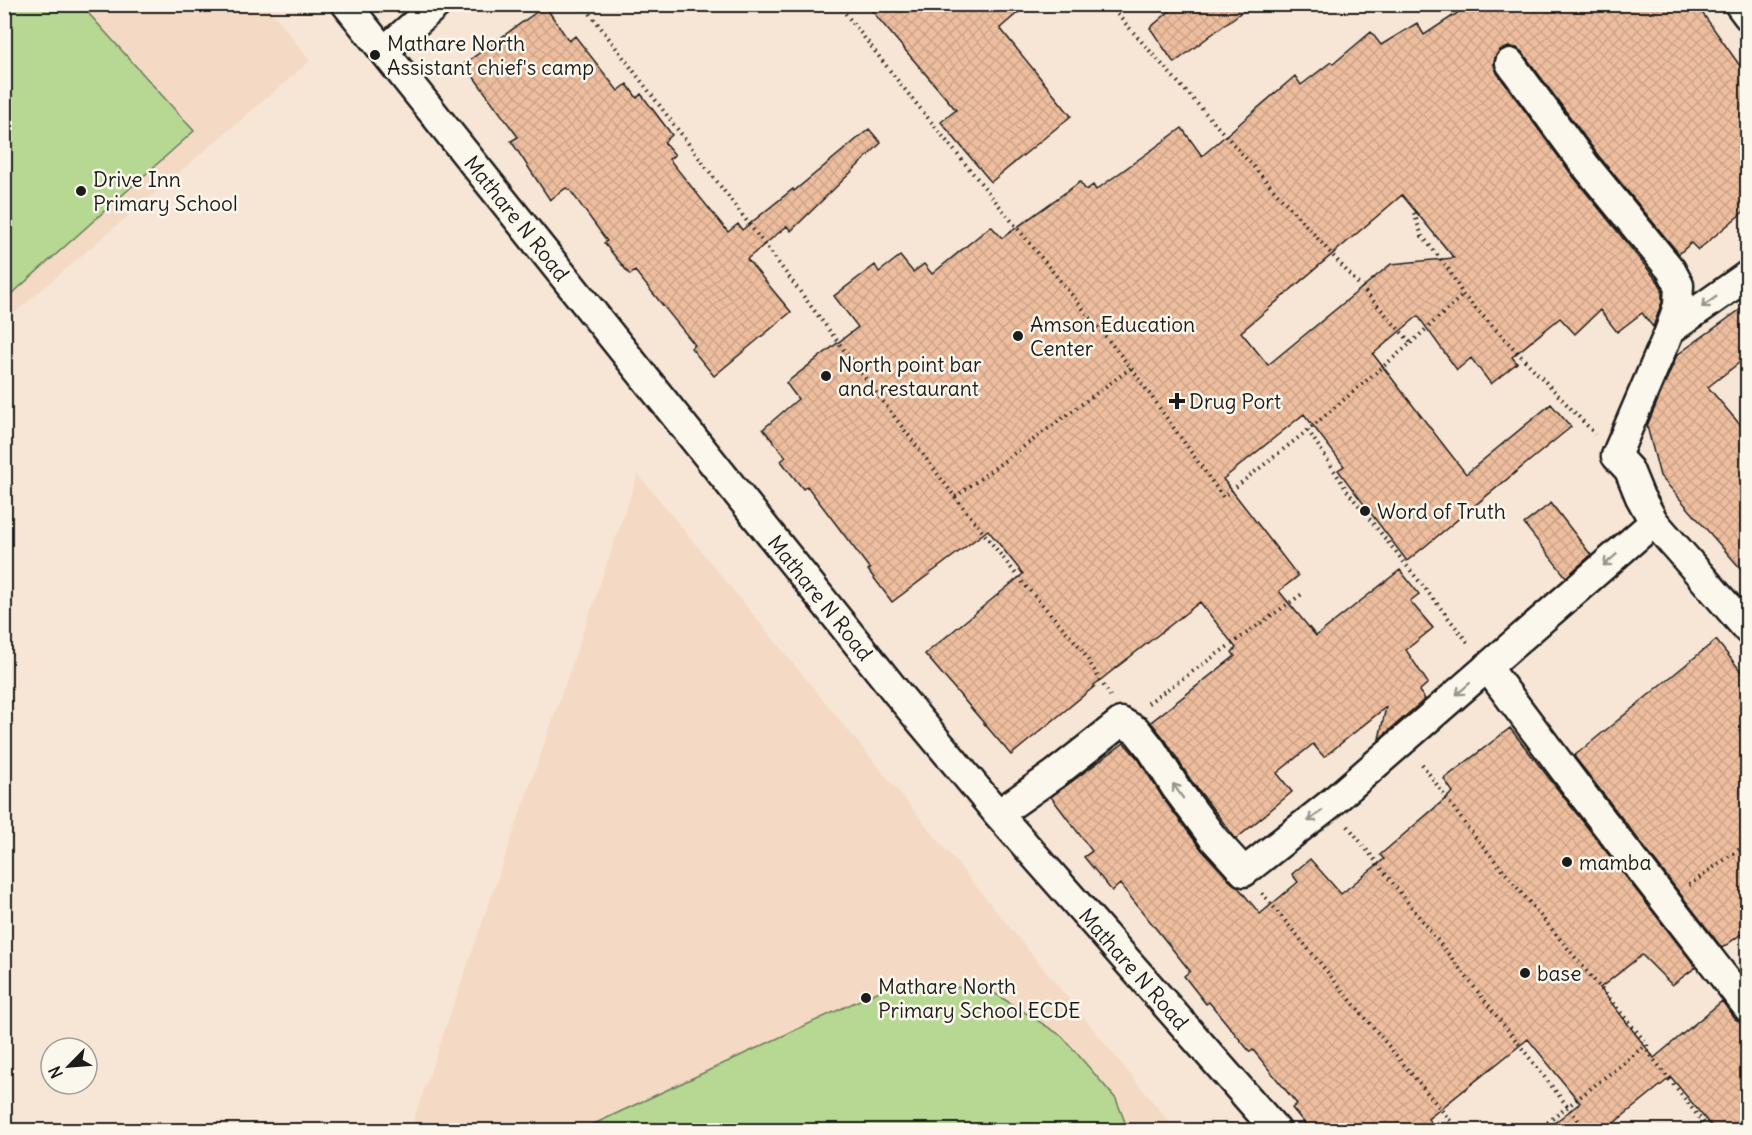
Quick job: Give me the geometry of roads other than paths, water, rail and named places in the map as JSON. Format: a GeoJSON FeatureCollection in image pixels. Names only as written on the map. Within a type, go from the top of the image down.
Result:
{"type":"FeatureCollection","features":[{"type":"Feature","properties":{"kind":"street","name":"Mathare N Road"},"geometry":{"type":"LineString","coordinates":[[346,4],[889,684],[998,814],[1276,1131]]}},
{"type":"Feature","properties":{"kind":"street"},"geometry":{"type":"LineString","coordinates":[[384,51],[437,4]]}},
{"type":"Feature","properties":{"kind":"street"},"geometry":{"type":"LineString","coordinates":[[1739,4],[1748,16]]}},
{"type":"Feature","properties":{"kind":"street"},"geometry":{"type":"LineString","coordinates":[[1510,63],[1585,165],[1671,270],[1679,285],[1680,296],[1670,330],[1616,456],[1629,470],[1654,522],[1748,630]]}},
{"type":"Feature","properties":{"kind":"street"},"geometry":{"type":"LineString","coordinates":[[1670,330],[1748,275]]}},
{"type":"Feature","properties":{"kind":"street"},"geometry":{"type":"LineString","coordinates":[[998,814],[1055,774],[1121,722],[1137,730],[1214,839],[1244,872],[1330,804],[1405,740],[1654,522]]}},
{"type":"Feature","properties":{"kind":"street"},"geometry":{"type":"LineString","coordinates":[[1487,667],[1748,1008]]}},
{"type":"Feature","properties":{"kind":"place","name":"Mathare North Assistant chief's camp"},"geometry":{"type":"Point","coordinates":[375,55]}},
{"type":"Feature","properties":{"kind":"place","name":"Drive Inn Primary School"},"geometry":{"type":"Point","coordinates":[81,191]}},
{"type":"Feature","properties":{"kind":"place","name":"Amson Education Center"},"geometry":{"type":"Point","coordinates":[1018,336]}},
{"type":"Feature","properties":{"kind":"place","name":"North point bar and restaurant"},"geometry":{"type":"Point","coordinates":[826,376]}},
{"type":"Feature","properties":{"kind":"place","name":"Drug Port"},"geometry":{"type":"Point","coordinates":[1177,401]}},
{"type":"Feature","properties":{"kind":"place","name":"Word of Truth"},"geometry":{"type":"Point","coordinates":[1365,511]}},
{"type":"Feature","properties":{"kind":"place","name":"mamba"},"geometry":{"type":"Point","coordinates":[1567,862]}},
{"type":"Feature","properties":{"kind":"place","name":"base"},"geometry":{"type":"Point","coordinates":[1525,973]}},
{"type":"Feature","properties":{"kind":"place","name":"Mathare North Primary School ECDE"},"geometry":{"type":"Point","coordinates":[866,998]}}]}
